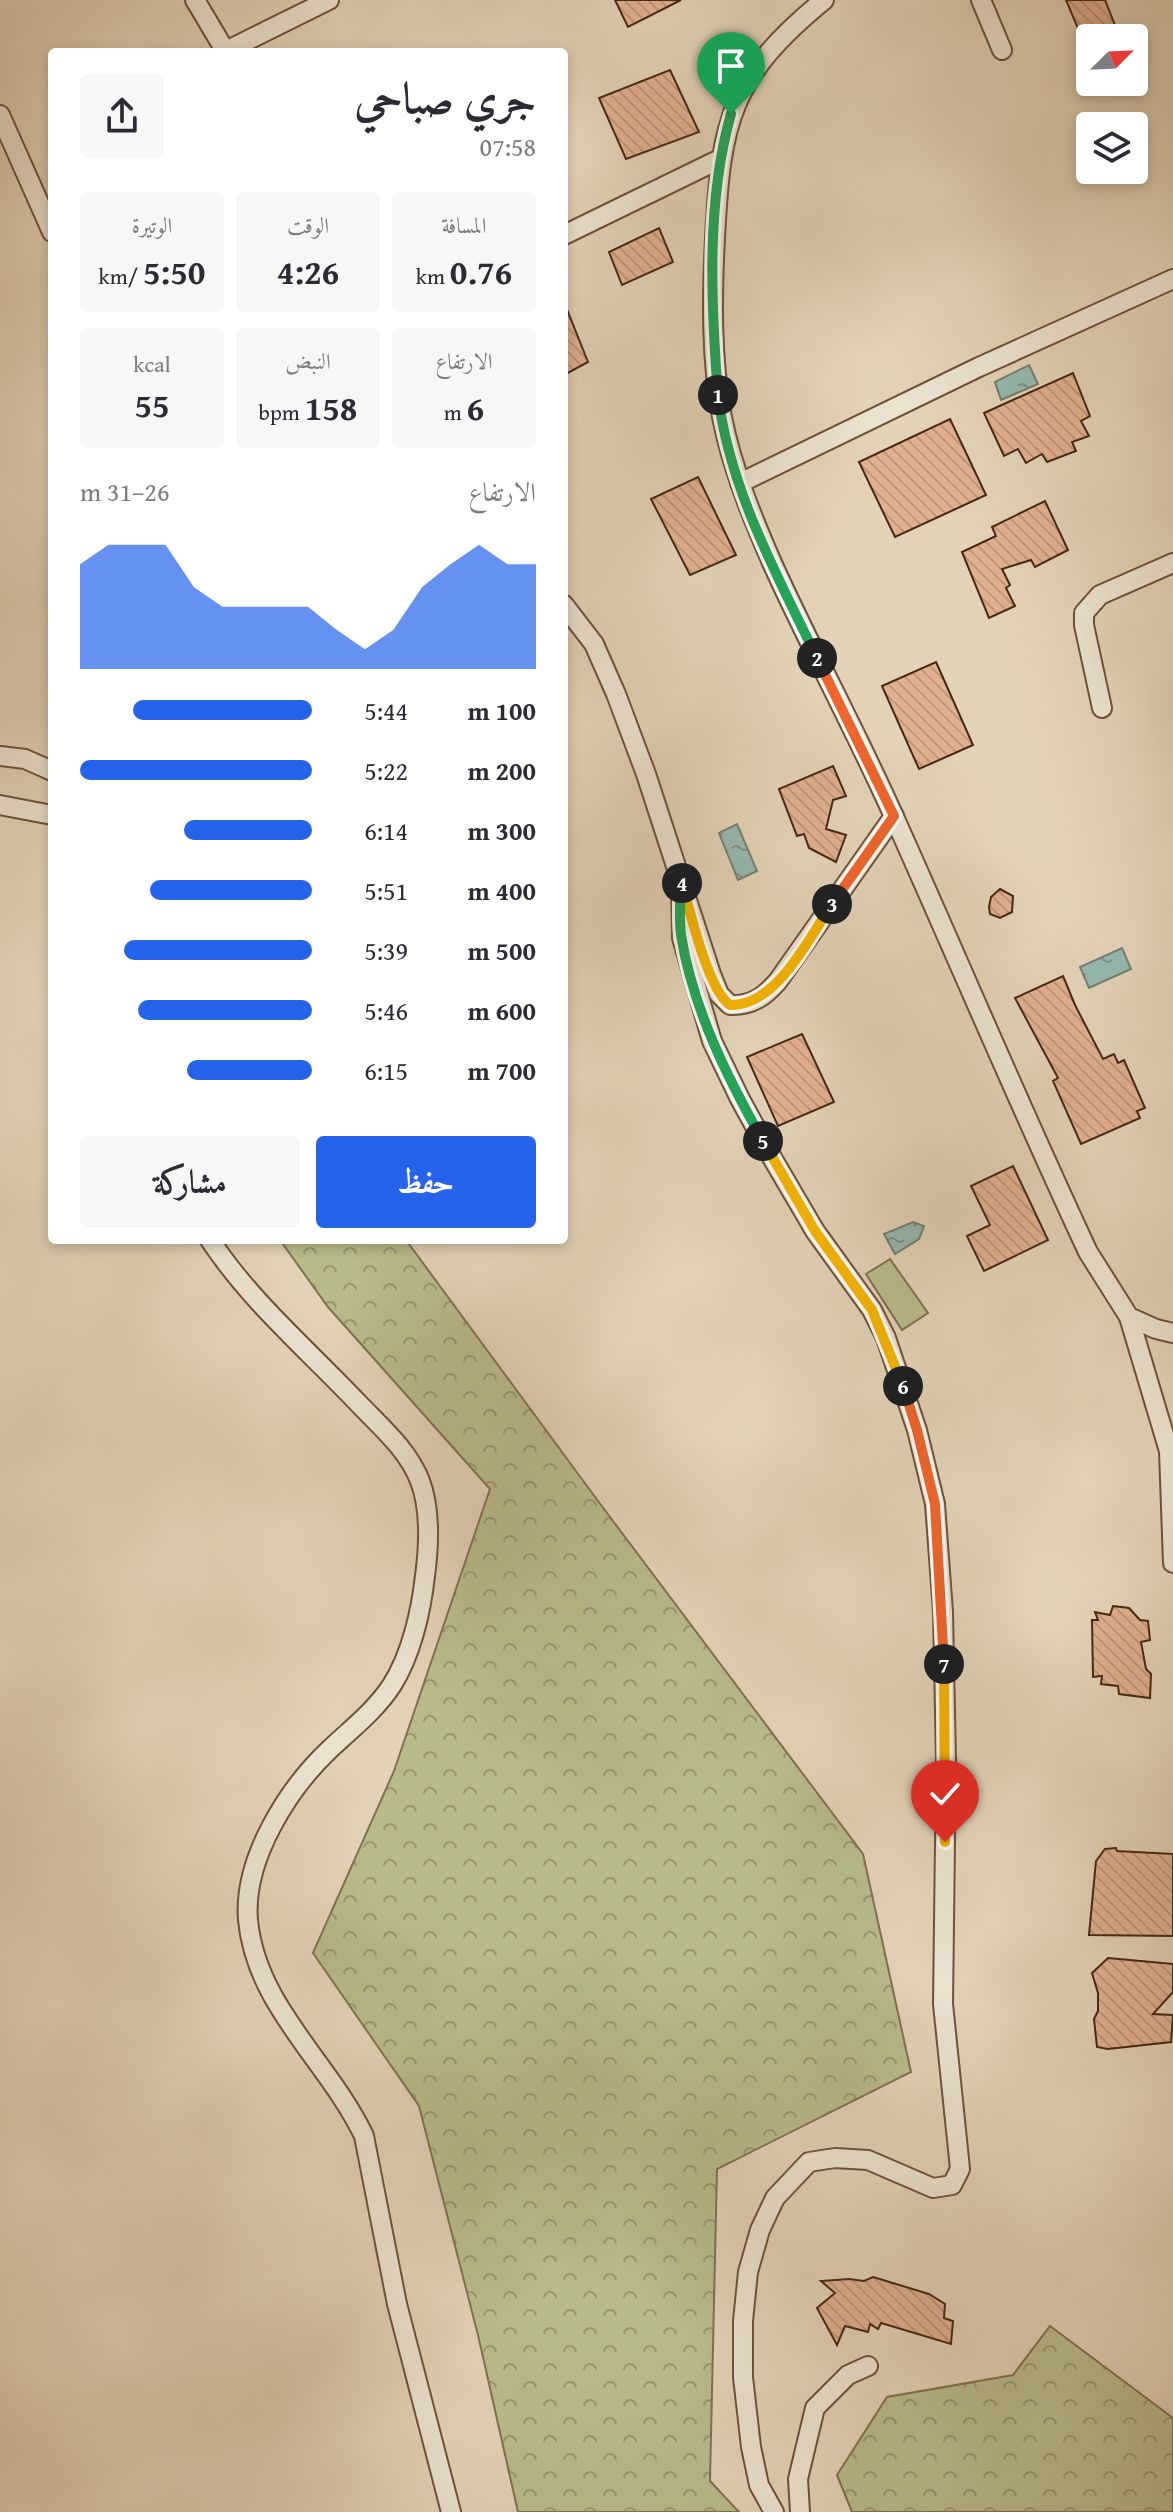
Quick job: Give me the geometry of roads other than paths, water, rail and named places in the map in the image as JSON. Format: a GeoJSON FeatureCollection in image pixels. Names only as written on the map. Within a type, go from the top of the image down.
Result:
{"type":"FeatureCollection","features":[{"type":"Feature","properties":{"kind":"street"},"geometry":{"type":"LineString","coordinates":[[195,0],[224,48]]}},
{"type":"Feature","properties":{"kind":"street"},"geometry":{"type":"LineString","coordinates":[[234,48],[329,0]]}},
{"type":"Feature","properties":{"kind":"street"},"geometry":{"type":"LineString","coordinates":[[824,0],[772,47],[752,74],[731,114],[720,159],[714,249],[715,350],[722,417],[740,483],[788,598],[894,816],[1081,1238],[1129,1317],[1171,1448],[1173,1563]]}},
{"type":"Feature","properties":{"kind":"street"},"geometry":{"type":"LineString","coordinates":[[981,0],[1002,50]]}},
{"type":"Feature","properties":{"kind":"street"},"geometry":{"type":"LineString","coordinates":[[0,115],[48,223]]}},
{"type":"Feature","properties":{"kind":"street"},"geometry":{"type":"LineString","coordinates":[[568,233],[720,159]]}},
{"type":"Feature","properties":{"kind":"street"},"geometry":{"type":"LineString","coordinates":[[740,483],[979,367],[1173,279]]}},
{"type":"Feature","properties":{"kind":"street"},"geometry":{"type":"LineString","coordinates":[[1102,708],[1084,613],[1090,602],[1100,595],[1173,563]]}},
{"type":"Feature","properties":{"kind":"street"},"geometry":{"type":"LineString","coordinates":[[568,610],[589,637],[607,673],[646,774],[706,962],[719,994],[730,1005],[749,1003],[765,995],[778,981],[894,816]]}},
{"type":"Feature","properties":{"kind":"street"},"geometry":{"type":"LineString","coordinates":[[0,756],[25,759],[48,769]]}},
{"type":"Feature","properties":{"kind":"street"},"geometry":{"type":"LineString","coordinates":[[0,805],[48,814]]}},
{"type":"Feature","properties":{"kind":"street"},"geometry":{"type":"LineString","coordinates":[[681,879],[682,938],[707,1027],[722,1064],[815,1231],[872,1310],[896,1363],[935,1504],[943,1612],[946,1762],[943,2004],[960,2169],[952,2185],[933,2188],[868,2160],[835,2158],[809,2162],[775,2198],[760,2230],[748,2272],[743,2321],[743,2377],[751,2447],[759,2485],[774,2512]]}},
{"type":"Feature","properties":{"kind":"street"},"geometry":{"type":"LineString","coordinates":[[213,1244],[242,1283],[397,1444],[420,1482],[426,1503],[428,1535],[424,1590],[403,1664],[373,1711],[326,1752],[291,1794],[272,1823],[258,1858],[249,1898],[248,1920],[253,1945],[276,2002],[293,2031],[353,2113],[364,2136],[382,2214],[397,2304],[451,2512]]}},
{"type":"Feature","properties":{"kind":"street"},"geometry":{"type":"LineString","coordinates":[[1129,1317],[1173,1333]]}},
{"type":"Feature","properties":{"kind":"street"},"geometry":{"type":"LineString","coordinates":[[800,2512],[798,2479],[815,2408],[848,2375],[868,2366]]}},
{"type":"Feature","properties":{"kind":"water"},"geometry":{"type":"Polygon","coordinates":[[[1029,365],[1038,384],[1001,400],[995,382],[1029,365]]]}},
{"type":"Feature","properties":{"kind":"water"},"geometry":{"type":"Polygon","coordinates":[[[737,824],[757,871],[738,880],[719,833],[737,824]]]}},
{"type":"Feature","properties":{"kind":"water"},"geometry":{"type":"Polygon","coordinates":[[[1122,948],[1131,969],[1089,988],[1080,967],[1122,948]]]}},
{"type":"Feature","properties":{"kind":"water"},"geometry":{"type":"Polygon","coordinates":[[[913,1222],[924,1226],[919,1239],[895,1254],[884,1234],[913,1222]]]}}]}
